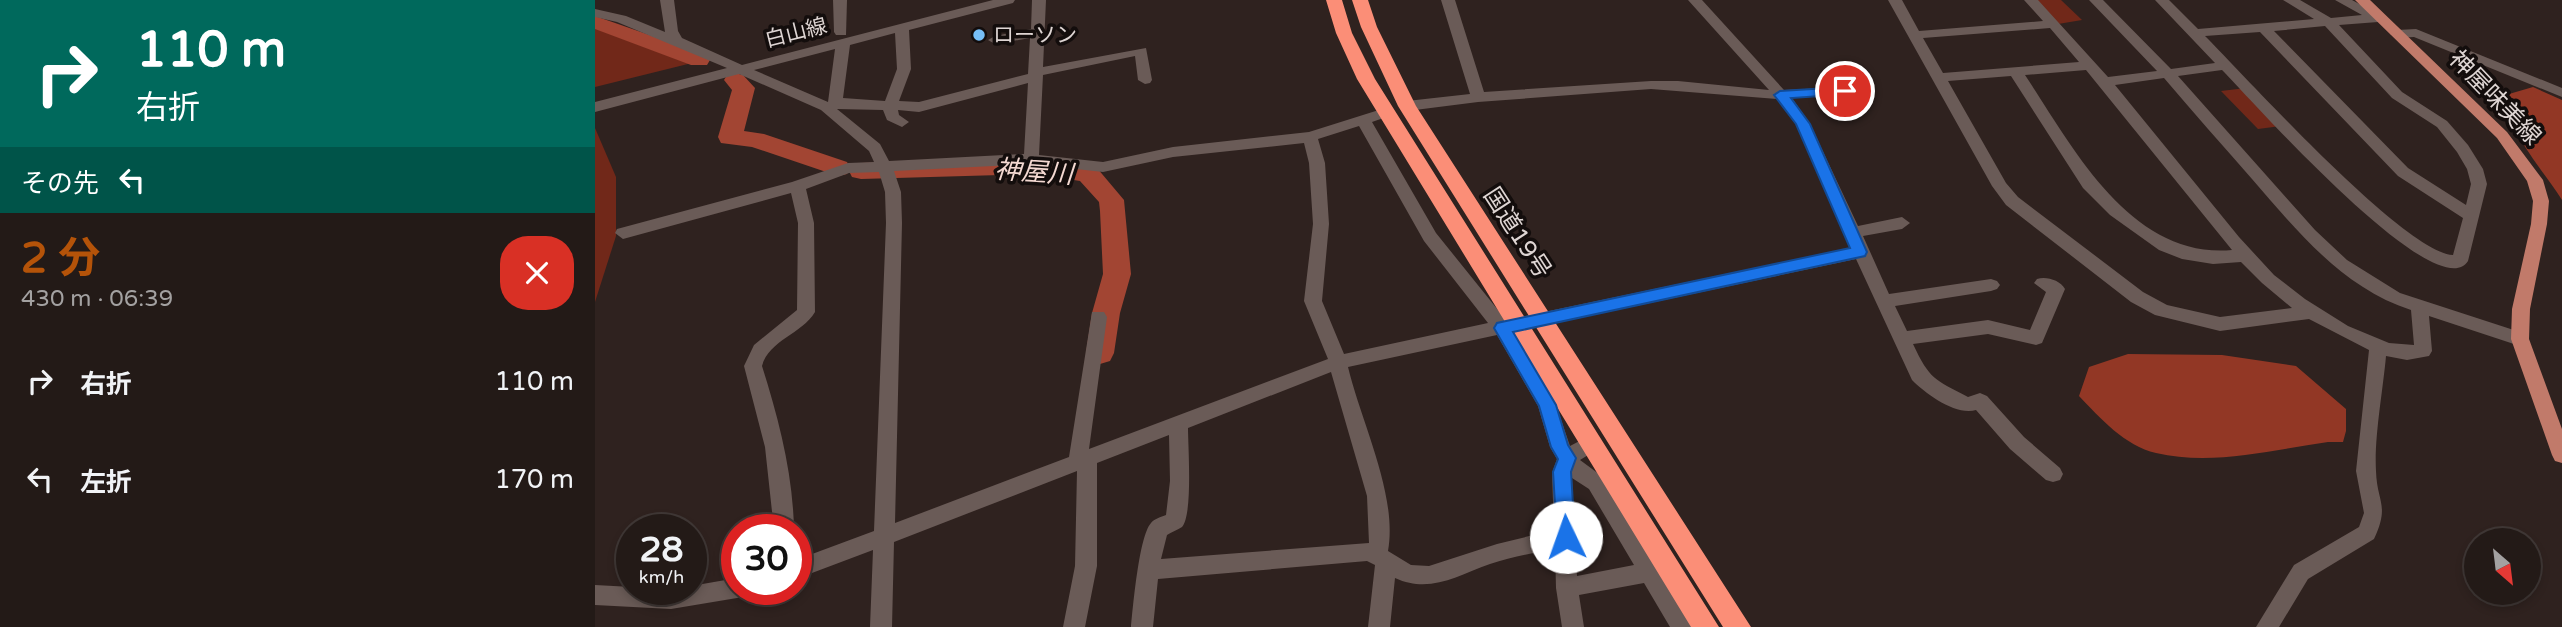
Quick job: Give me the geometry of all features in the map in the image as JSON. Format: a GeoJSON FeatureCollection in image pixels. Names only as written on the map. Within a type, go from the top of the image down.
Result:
{"type":"FeatureCollection","features":[{"type":"Feature","properties":{"kind":"highway","name":"国道19号"},"geometry":{"type":"LineString","coordinates":[[1334,0],[1344,33],[1366,79],[1397,109],[1505,248],[1540,319],[1738,627]]}},
{"type":"Feature","properties":{"kind":"highway","name":"国道19号"},"geometry":{"type":"LineString","coordinates":[[1360,0],[1397,109],[1511,326],[1591,443],[1706,627]]}},
{"type":"Feature","properties":{"kind":"main road","name":"神屋味美線"},"geometry":{"type":"LineString","coordinates":[[2362,0],[2502,135],[2535,180],[2541,201],[2539,224],[2521,309],[2520,339],[2562,455]]}},
{"type":"Feature","properties":{"kind":"street"},"geometry":{"type":"LineString","coordinates":[[667,0],[671,31],[676,41]]}},
{"type":"Feature","properties":{"kind":"street"},"geometry":{"type":"LineString","coordinates":[[831,106],[842,38],[840,0]]}},
{"type":"Feature","properties":{"kind":"street","name":"白山線"},"geometry":{"type":"LineString","coordinates":[[595,107],[737,70],[969,0]]}},
{"type":"Feature","properties":{"kind":"street","name":"白山線"},"geometry":{"type":"LineString","coordinates":[[595,95],[721,62],[902,28],[1009,0]]}},
{"type":"Feature","properties":{"kind":"street"},"geometry":{"type":"LineString","coordinates":[[1031,159],[1039,0]]}},
{"type":"Feature","properties":{"kind":"street"},"geometry":{"type":"LineString","coordinates":[[1448,0],[1478,97]]}},
{"type":"Feature","properties":{"kind":"street"},"geometry":{"type":"LineString","coordinates":[[1695,0],[1792,107],[1803,124],[1859,252],[1918,375],[1930,386],[1967,405],[1980,401],[2017,443],[2053,474]]}},
{"type":"Feature","properties":{"kind":"street"},"geometry":{"type":"LineString","coordinates":[[1895,0],[2012,201],[2137,297],[2161,310],[2220,324],[2310,312]]}},
{"type":"Feature","properties":{"kind":"street"},"geometry":{"type":"LineString","coordinates":[[2031,0],[2107,82],[2269,280],[2310,312],[2378,346],[2404,354],[2423,351],[2420,308]]}},
{"type":"Feature","properties":{"kind":"street"},"geometry":{"type":"LineString","coordinates":[[2096,0],[2167,73],[2327,251],[2371,285],[2420,308],[2520,339]]}},
{"type":"Feature","properties":{"kind":"street"},"geometry":{"type":"LineString","coordinates":[[2167,0],[2196,33],[2389,228],[2440,260],[2460,261],[2479,184],[2475,169],[2463,149],[2442,124],[2397,95],[2327,21],[2290,0]]}},
{"type":"Feature","properties":{"kind":"street"},"geometry":{"type":"LineString","coordinates":[[2342,0],[2378,18]]}},
{"type":"Feature","properties":{"kind":"street"},"geometry":{"type":"LineString","coordinates":[[595,13],[621,19],[737,70],[831,106],[919,107],[1037,74],[1142,51],[1145,80]]}},
{"type":"Feature","properties":{"kind":"street"},"geometry":{"type":"LineString","coordinates":[[2196,33],[2378,18]]}},
{"type":"Feature","properties":{"kind":"street"},"geometry":{"type":"LineString","coordinates":[[1914,35],[2054,24]]}},
{"type":"Feature","properties":{"kind":"street"},"geometry":{"type":"LineString","coordinates":[[2263,27],[2403,172],[2470,215]]}},
{"type":"Feature","properties":{"kind":"street"},"geometry":{"type":"LineString","coordinates":[[902,28],[904,69],[890,106],[892,117],[902,122]]}},
{"type":"Feature","properties":{"kind":"street"},"geometry":{"type":"LineString","coordinates":[[995,40],[1039,32]]}},
{"type":"Feature","properties":{"kind":"street"},"geometry":{"type":"LineString","coordinates":[[2397,34],[2416,33],[2562,93]]}},
{"type":"Feature","properties":{"kind":"street"},"geometry":{"type":"LineString","coordinates":[[1938,78],[2090,65]]}},
{"type":"Feature","properties":{"kind":"street"},"geometry":{"type":"LineString","coordinates":[[2107,82],[2228,65]]}},
{"type":"Feature","properties":{"kind":"street"},"geometry":{"type":"LineString","coordinates":[[2015,71],[2089,184],[2116,211],[2165,246],[2188,255],[2213,258],[2247,255]]}},
{"type":"Feature","properties":{"kind":"street"},"geometry":{"type":"LineString","coordinates":[[623,233],[797,186],[848,168],[886,170],[1031,159],[1103,167],[1173,152],[1310,137],[1397,109],[1478,97],[1651,85],[1780,95],[1866,90]]}},
{"type":"Feature","properties":{"kind":"street"},"geometry":{"type":"LineString","coordinates":[[831,106],[875,148],[893,192],[881,627]]}},
{"type":"Feature","properties":{"kind":"street"},"geometry":{"type":"LineString","coordinates":[[1364,121],[1430,237],[1511,326],[1547,405],[1560,447],[1575,469],[1596,483],[1682,627]]}},
{"type":"Feature","properties":{"kind":"street"},"geometry":{"type":"LineString","coordinates":[[1310,137],[1317,163],[1321,224],[1313,301],[1338,362],[1347,402],[1377,496],[1381,558],[1379,627]]}},
{"type":"Feature","properties":{"kind":"street"},"geometry":{"type":"LineString","coordinates":[[784,514],[771,423],[753,366],[754,358],[765,346],[800,320],[806,312],[806,223],[797,186]]}},
{"type":"Feature","properties":{"kind":"street"},"geometry":{"type":"LineString","coordinates":[[1851,233],[1902,223]]}},
{"type":"Feature","properties":{"kind":"street"},"geometry":{"type":"LineString","coordinates":[[1430,237],[1471,249]]}},
{"type":"Feature","properties":{"kind":"street"},"geometry":{"type":"LineString","coordinates":[[812,562],[1338,362],[1859,252]]}},
{"type":"Feature","properties":{"kind":"street"},"geometry":{"type":"LineString","coordinates":[[1901,339],[1988,327],[2036,338],[2056,289],[2043,283]]}},
{"type":"Feature","properties":{"kind":"street"},"geometry":{"type":"LineString","coordinates":[[1883,301],[1990,285]]}},
{"type":"Feature","properties":{"kind":"street"},"geometry":{"type":"LineString","coordinates":[[1074,627],[1086,566],[1083,460],[1098,317]]}},
{"type":"Feature","properties":{"kind":"street"},"geometry":{"type":"LineString","coordinates":[[2267,627],[2301,572],[2367,533],[2374,513],[2367,471],[2378,346]]}},
{"type":"Feature","properties":{"kind":"street"},"geometry":{"type":"LineString","coordinates":[[1142,627],[1148,570],[1159,529],[1175,520],[1180,481],[1178,424]]}},
{"type":"Feature","properties":{"kind":"street"},"geometry":{"type":"LineString","coordinates":[[1573,627],[1567,588],[1562,472],[1567,458],[1591,443]]}},
{"type":"Feature","properties":{"kind":"street"},"geometry":{"type":"LineString","coordinates":[[1148,570],[1367,552],[1403,573],[1420,576],[1448,573],[1487,556],[1566,537]]}},
{"type":"Feature","properties":{"kind":"street"},"geometry":{"type":"LineString","coordinates":[[1567,588],[1649,572]]}},
{"type":"Feature","properties":{"kind":"street"},"geometry":{"type":"LineString","coordinates":[[595,595],[671,598],[721,590]]}},
{"type":"Feature","properties":{"kind":"shaded area"},"geometry":{"type":"Polygon","coordinates":[[[2036,0],[2061,0],[2082,20],[2058,24],[2036,0]]]}},
{"type":"Feature","properties":{"kind":"shaded area"},"geometry":{"type":"Polygon","coordinates":[[[595,25],[696,62],[595,87],[595,25]]]}},
{"type":"Feature","properties":{"kind":"shaded area"},"geometry":{"type":"Polygon","coordinates":[[[2533,87],[2562,100],[2562,200],[2527,150],[2509,108],[2509,94],[2533,87]]]}},
{"type":"Feature","properties":{"kind":"shaded area"},"geometry":{"type":"Polygon","coordinates":[[[2246,88],[2281,126],[2258,129],[2221,91],[2246,88]]]}},
{"type":"Feature","properties":{"kind":"shaded area"},"geometry":{"type":"Polygon","coordinates":[[[595,128],[616,177],[616,236],[595,302],[595,128]]]}},
{"type":"Feature","properties":{"kind":"shaded area"},"geometry":{"type":"Polygon","coordinates":[[[2128,354],[2222,355],[2296,366],[2346,409],[2343,442],[2199,458],[2177,457],[2145,449],[2114,430],[2079,396],[2089,367],[2128,354]]]}},
{"type":"Feature","properties":{"kind":"waterway","name":"神屋川"},"geometry":{"type":"LineString","coordinates":[[595,22],[699,60]]}},
{"type":"Feature","properties":{"kind":"waterway","name":"神屋川"},"geometry":{"type":"LineString","coordinates":[[735,80],[744,88],[730,137],[755,140],[838,168]]}},
{"type":"Feature","properties":{"kind":"waterway","name":"神屋川"},"geometry":{"type":"LineString","coordinates":[[861,171],[1036,166],[1088,174],[1111,200],[1113,211],[1117,274],[1106,313],[1100,353]]}},
{"type":"Feature","properties":{"kind":"place","name":"ローソン"},"geometry":{"type":"Point","coordinates":[979,35]}},
{"type":"Feature","properties":{"kind":"route"},"geometry":{"type":"LineString","coordinates":[[1566,537],[1562,472],[1567,458],[1560,447],[1547,405],[1503,328],[1558,314],[1642,299],[1859,252],[1803,124],[1780,95],[1845,91]]}}]}
